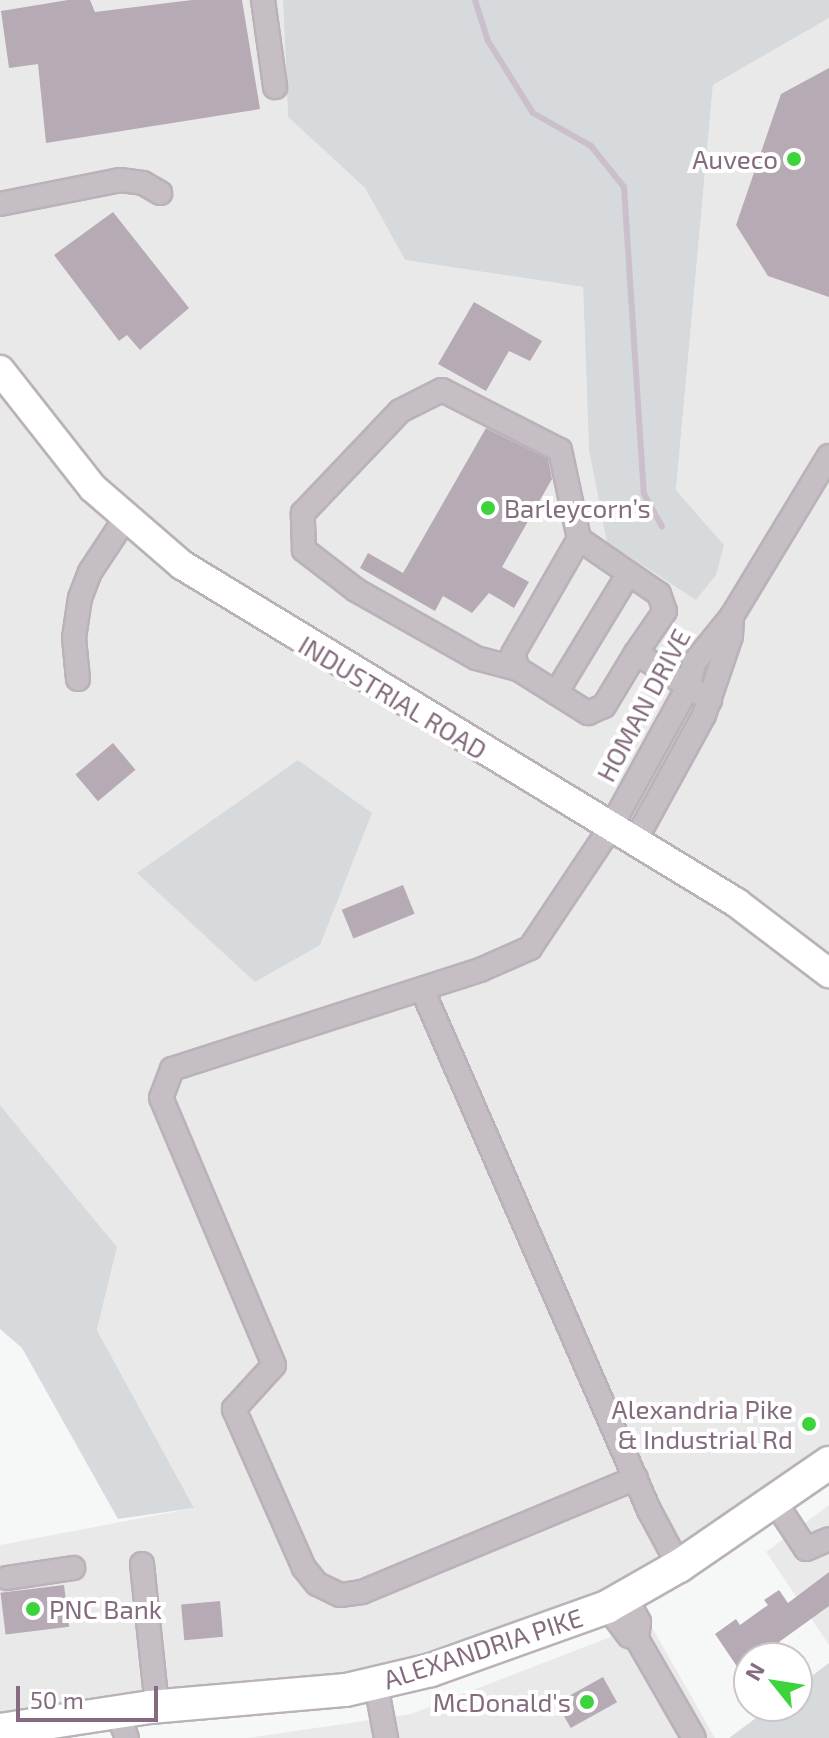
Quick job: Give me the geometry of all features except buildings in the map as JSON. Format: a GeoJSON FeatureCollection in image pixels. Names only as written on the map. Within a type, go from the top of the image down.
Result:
{"type":"FeatureCollection","features":[{"type":"Feature","properties":{"kind":"highway","name":"ALEXANDRIA PIKE"},"geometry":{"type":"LineString","coordinates":[[0,1730],[122,1725],[157,1707],[376,1684],[431,1670],[616,1602],[679,1566],[829,1463]]}},
{"type":"Feature","properties":{"kind":"main road","name":"INDUSTRIAL ROAD"},"geometry":{"type":"LineString","coordinates":[[0,370],[64,456],[125,519],[235,603],[623,834],[781,933],[829,973]]}},
{"type":"Feature","properties":{"kind":"lane"},"geometry":{"type":"LineString","coordinates":[[263,0],[275,87]]}},
{"type":"Feature","properties":{"kind":"lane"},"geometry":{"type":"LineString","coordinates":[[0,204],[120,180],[143,183],[160,193]]}},
{"type":"Feature","properties":{"kind":"lane"},"geometry":{"type":"LineString","coordinates":[[518,669],[513,654],[579,539],[560,450],[442,390],[400,411],[303,513],[304,550],[356,590],[476,658],[518,669],[588,713],[604,706],[665,611],[659,594],[579,539]]}},
{"type":"Feature","properties":{"kind":"lane","name":"HOMAN DRIVE"},"geometry":{"type":"LineString","coordinates":[[623,834],[688,687],[694,663],[732,616],[829,456]]}},
{"type":"Feature","properties":{"kind":"lane"},"geometry":{"type":"LineString","coordinates":[[78,679],[74,638],[80,598],[90,572],[125,519]]}},
{"type":"Feature","properties":{"kind":"lane"},"geometry":{"type":"LineString","coordinates":[[556,693],[629,573]]}},
{"type":"Feature","properties":{"kind":"lane","name":"HOMAN DRIVE"},"geometry":{"type":"LineString","coordinates":[[623,834],[710,700],[731,636],[732,616]]}},
{"type":"Feature","properties":{"kind":"lane"},"geometry":{"type":"LineString","coordinates":[[636,653],[710,700]]}},
{"type":"Feature","properties":{"kind":"lane"},"geometry":{"type":"LineString","coordinates":[[623,834],[530,948],[422,989],[172,1069],[161,1098],[274,1365],[234,1409],[304,1568],[317,1584],[340,1595],[362,1592],[636,1478]]}},
{"type":"Feature","properties":{"kind":"lane"},"geometry":{"type":"LineString","coordinates":[[422,989],[636,1478],[679,1566]]}},
{"type":"Feature","properties":{"kind":"lane"},"geometry":{"type":"LineString","coordinates":[[775,1502],[806,1549],[829,1539]]}},
{"type":"Feature","properties":{"kind":"lane"},"geometry":{"type":"LineString","coordinates":[[142,1564],[157,1707]]}},
{"type":"Feature","properties":{"kind":"lane"},"geometry":{"type":"LineString","coordinates":[[7,1578],[73,1568]]}},
{"type":"Feature","properties":{"kind":"lane"},"geometry":{"type":"LineString","coordinates":[[616,1602],[629,1636],[637,1639],[694,1738]]}},
{"type":"Feature","properties":{"kind":"lane"},"geometry":{"type":"LineString","coordinates":[[376,1684],[386,1738]]}},
{"type":"Feature","properties":{"kind":"shaded area"},"geometry":{"type":"Polygon","coordinates":[[[0,0],[283,0],[288,117],[365,188],[405,260],[583,287],[589,450],[724,545],[676,490],[713,85],[829,18],[829,1463],[679,1566],[477,1653],[0,1730],[0,1545],[194,1508],[97,1330],[117,1247],[0,1105],[0,0]]]}},
{"type":"Feature","properties":{"kind":"shaded area"},"geometry":{"type":"Polygon","coordinates":[[[283,0],[829,0],[829,18],[713,85],[676,490],[724,545],[716,575],[696,600],[607,542],[589,450],[583,287],[405,260],[365,188],[288,117],[283,0]]]}},
{"type":"Feature","properties":{"kind":"shaded area"},"geometry":{"type":"Polygon","coordinates":[[[298,760],[372,813],[320,945],[255,982],[137,873],[298,760]]]}},
{"type":"Feature","properties":{"kind":"shaded area"},"geometry":{"type":"Polygon","coordinates":[[[0,1105],[117,1247],[97,1330],[194,1508],[118,1519],[22,1348],[0,1329],[0,1105]]]}},
{"type":"Feature","properties":{"kind":"shaded area"},"geometry":{"type":"Polygon","coordinates":[[[829,1505],[829,1645],[766,1552],[829,1505]]]}},
{"type":"Feature","properties":{"kind":"shaded area"},"geometry":{"type":"Polygon","coordinates":[[[649,1622],[715,1738],[247,1738],[411,1714],[649,1622]]]}},
{"type":"Feature","properties":{"kind":"shaded area"},"geometry":{"type":"Polygon","coordinates":[[[829,1663],[829,1738],[729,1738],[750,1722],[813,1722],[813,1675],[829,1663]]]}},
{"type":"Feature","properties":{"kind":"waterway"},"geometry":{"type":"LineString","coordinates":[[475,0],[488,41],[533,113],[591,146],[624,187],[644,494],[662,526]]}},
{"type":"Feature","properties":{"kind":"place","name":"Auveco"},"geometry":{"type":"Point","coordinates":[794,159]}},
{"type":"Feature","properties":{"kind":"place","name":"Barleycorn’s"},"geometry":{"type":"Point","coordinates":[488,508]}},
{"type":"Feature","properties":{"kind":"place","name":"Alexandria Pike & Industrial Rd"},"geometry":{"type":"Point","coordinates":[809,1424]}},
{"type":"Feature","properties":{"kind":"place","name":"PNC Bank"},"geometry":{"type":"Point","coordinates":[33,1609]}},
{"type":"Feature","properties":{"kind":"place","name":"McDonald's"},"geometry":{"type":"Point","coordinates":[587,1702]}}]}
